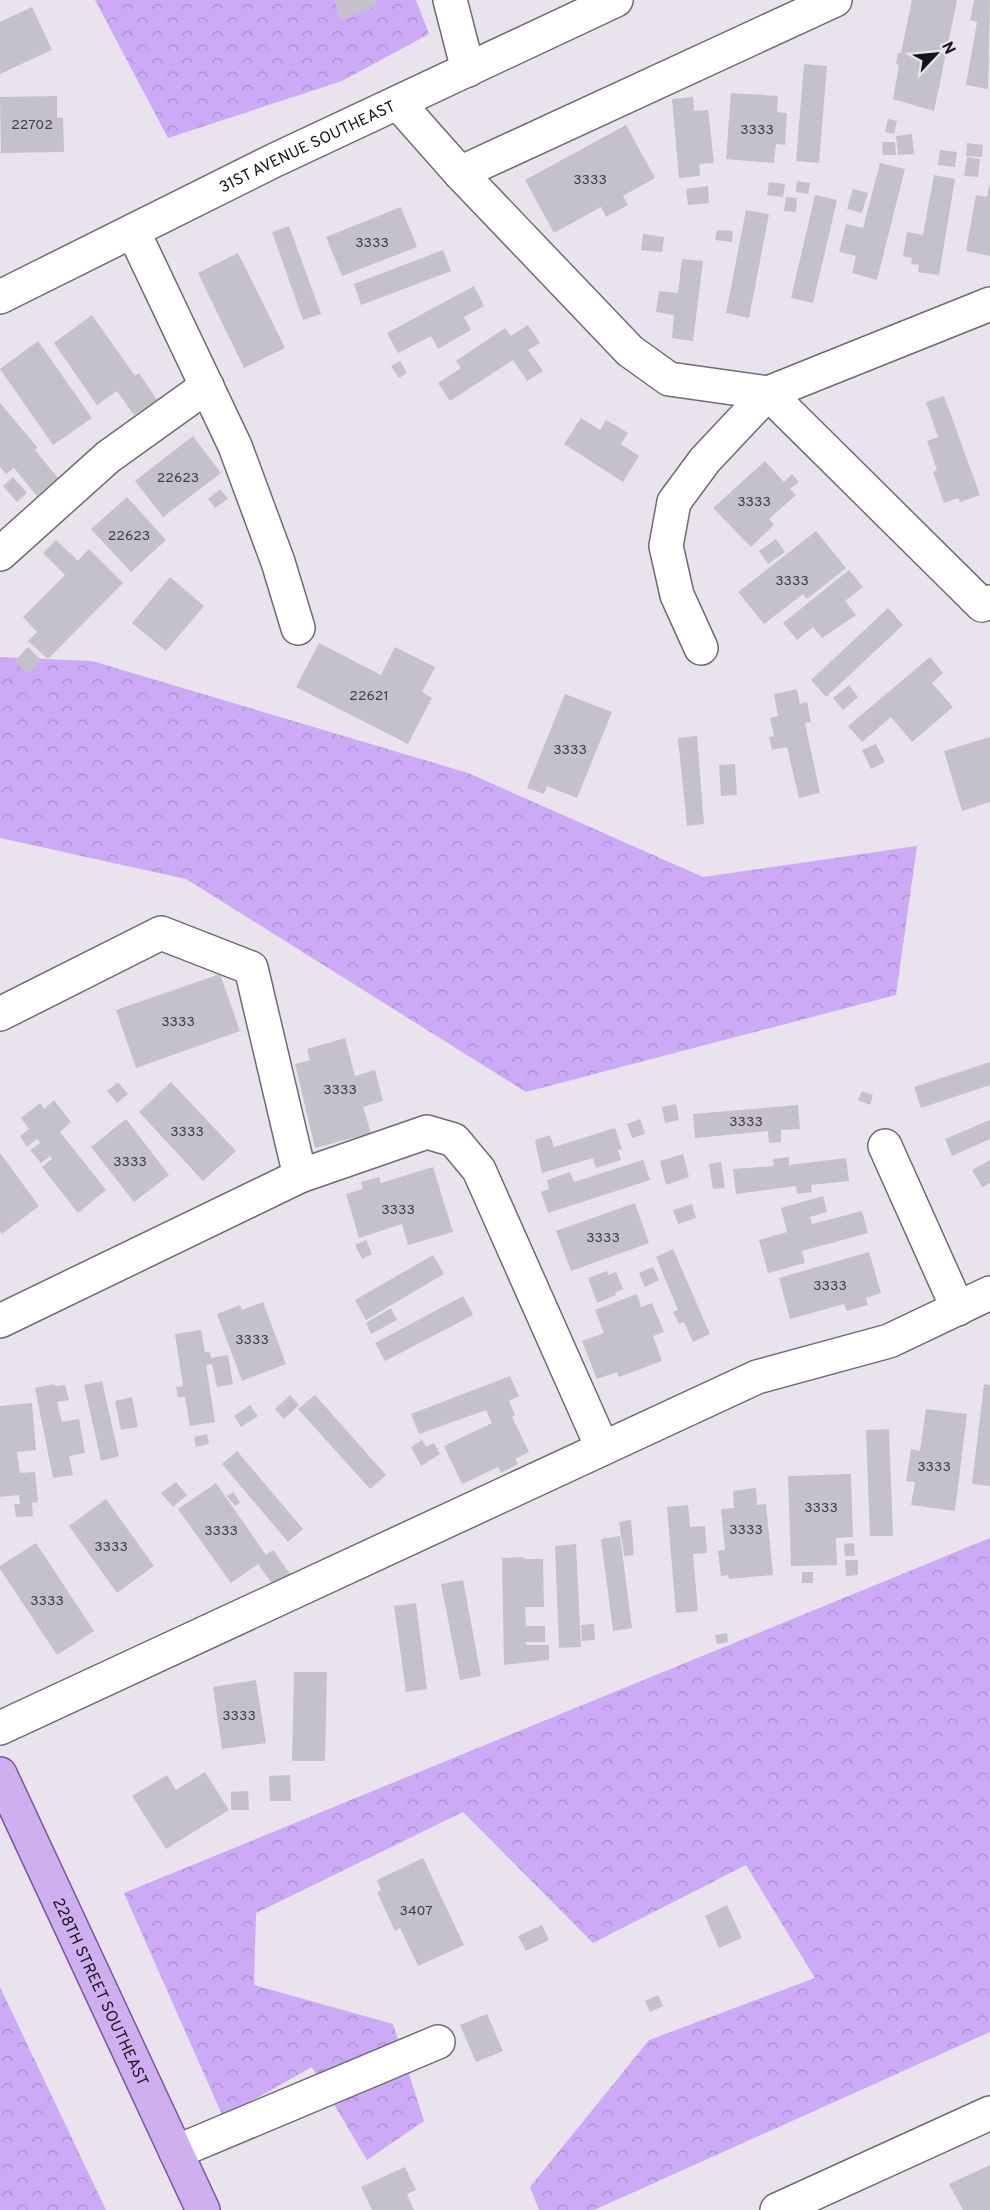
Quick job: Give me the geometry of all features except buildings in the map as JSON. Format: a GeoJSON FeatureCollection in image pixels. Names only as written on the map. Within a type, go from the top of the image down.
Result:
{"type":"FeatureCollection","features":[{"type":"Feature","properties":{"kind":"main road","name":"228TH STREET SOUTHEAST"},"geometry":{"type":"LineString","coordinates":[[0,1774],[203,2210]]}},
{"type":"Feature","properties":{"kind":"street"},"geometry":{"type":"LineString","coordinates":[[450,0],[468,70]]}},
{"type":"Feature","properties":{"kind":"street","name":"31ST AVENUE SOUTHEAST"},"geometry":{"type":"LineString","coordinates":[[0,297],[398,103],[616,0]]}},
{"type":"Feature","properties":{"kind":"street"},"geometry":{"type":"LineString","coordinates":[[460,172],[835,0]]}},
{"type":"Feature","properties":{"kind":"street"},"geometry":{"type":"LineString","coordinates":[[398,103],[460,172],[630,351],[669,379],[768,393],[987,607]]}},
{"type":"Feature","properties":{"kind":"street"},"geometry":{"type":"LineString","coordinates":[[133,231],[236,446],[278,562],[298,628]]}},
{"type":"Feature","properties":{"kind":"street"},"geometry":{"type":"LineString","coordinates":[[702,648],[678,595],[666,546],[674,502],[705,460],[768,393],[990,304]]}},
{"type":"Feature","properties":{"kind":"street"},"geometry":{"type":"LineString","coordinates":[[0,554],[108,457],[207,386]]}},
{"type":"Feature","properties":{"kind":"street"},"geometry":{"type":"LineString","coordinates":[[0,1014],[161,933],[251,968],[300,1176]]}},
{"type":"Feature","properties":{"kind":"street"},"geometry":{"type":"LineString","coordinates":[[0,1321],[300,1176],[427,1132],[454,1140],[479,1170],[602,1447]]}},
{"type":"Feature","properties":{"kind":"street"},"geometry":{"type":"LineString","coordinates":[[885,1146],[958,1308]]}},
{"type":"Feature","properties":{"kind":"street"},"geometry":{"type":"LineString","coordinates":[[0,1728],[757,1377],[889,1341],[990,1293]]}},
{"type":"Feature","properties":{"kind":"street"},"geometry":{"type":"LineString","coordinates":[[176,2152],[438,2042]]}},
{"type":"Feature","properties":{"kind":"street"},"geometry":{"type":"LineString","coordinates":[[777,2210],[990,2113]]}},
{"type":"Feature","properties":{"kind":"green space"},"geometry":{"type":"Polygon","coordinates":[[[95,0],[416,0],[429,34],[342,81],[168,138],[95,0]]]}},
{"type":"Feature","properties":{"kind":"green space"},"geometry":{"type":"Polygon","coordinates":[[[0,657],[92,661],[468,773],[703,877],[917,846],[896,995],[526,1092],[186,879],[0,838],[0,657]]]}},
{"type":"Feature","properties":{"kind":"green space"},"geometry":{"type":"Polygon","coordinates":[[[990,1538],[990,2032],[594,2210],[539,2210],[530,2187],[649,2040],[815,1978],[746,1865],[593,1943],[463,1812],[256,1913],[254,1985],[393,2024],[424,2121],[367,2160],[312,2067],[223,2117],[124,1893],[990,1538]]]}},
{"type":"Feature","properties":{"kind":"green space"},"geometry":{"type":"Polygon","coordinates":[[[0,1987],[106,2210],[0,2210],[0,1987]]]}}]}
